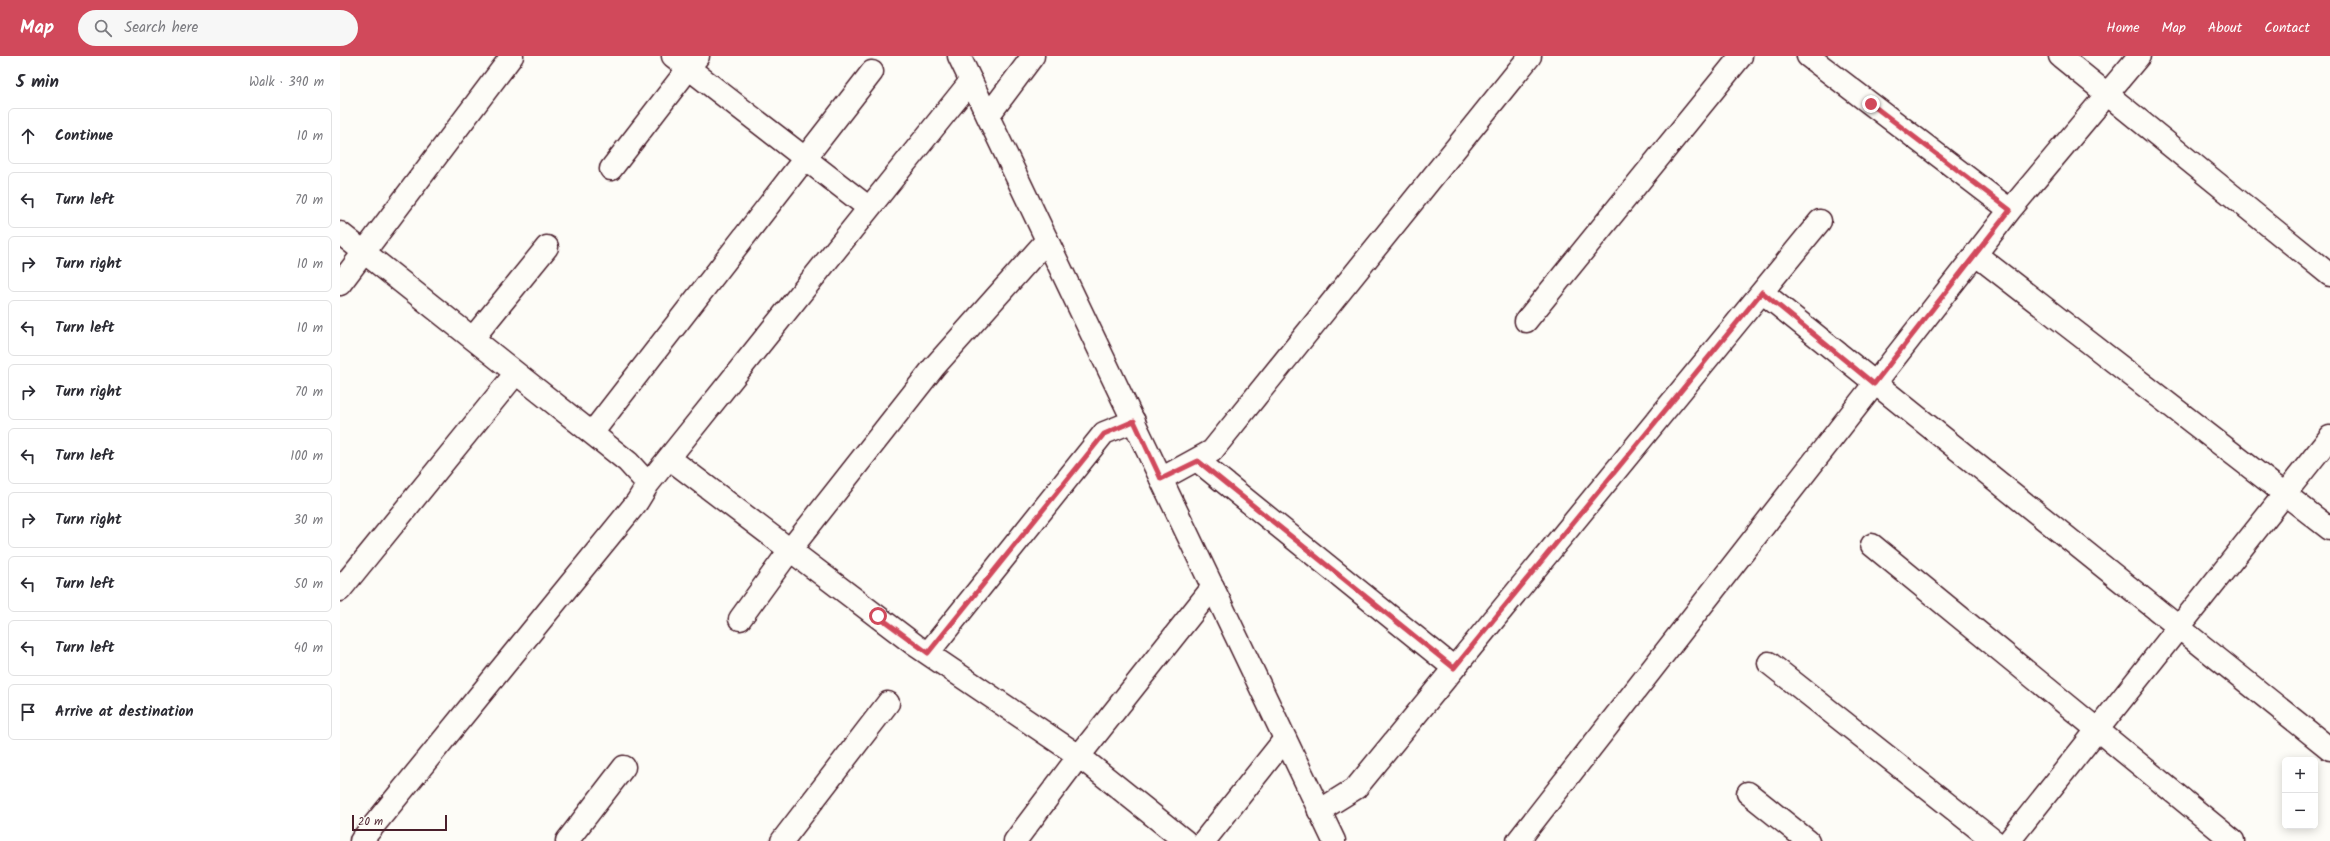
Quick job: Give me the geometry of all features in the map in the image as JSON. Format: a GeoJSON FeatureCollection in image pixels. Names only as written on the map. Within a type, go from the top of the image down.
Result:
{"type":"FeatureCollection","features":[{"type":"Feature","properties":{"kind":"street"},"geometry":{"type":"LineString","coordinates":[[340,284],[512,56]]}},
{"type":"Feature","properties":{"kind":"street"},"geometry":{"type":"LineString","coordinates":[[960,56],[1334,841]]}},
{"type":"Feature","properties":{"kind":"street"},"geometry":{"type":"LineString","coordinates":[[988,116],[1033,56]]}},
{"type":"Feature","properties":{"kind":"street"},"geometry":{"type":"LineString","coordinates":[[1161,479],[1198,461],[1212,451],[1530,56]]}},
{"type":"Feature","properties":{"kind":"street"},"geometry":{"type":"LineString","coordinates":[[1526,322],[1741,56]]}},
{"type":"Feature","properties":{"kind":"street"},"geometry":{"type":"LineString","coordinates":[[1808,56],[2010,210]]}},
{"type":"Feature","properties":{"kind":"street"},"geometry":{"type":"LineString","coordinates":[[2060,56],[2107,92],[2330,275]]}},
{"type":"Feature","properties":{"kind":"street"},"geometry":{"type":"LineString","coordinates":[[1518,841],[1975,254],[2107,92],[2139,56]]}},
{"type":"Feature","properties":{"kind":"street"},"geometry":{"type":"LineString","coordinates":[[611,169],[687,60],[806,159],[869,208]]}},
{"type":"Feature","properties":{"kind":"street"},"geometry":{"type":"LineString","coordinates":[[592,434],[872,72]]}},
{"type":"Feature","properties":{"kind":"street"},"geometry":{"type":"LineString","coordinates":[[362,841],[637,502],[648,484],[971,81]]}},
{"type":"Feature","properties":{"kind":"street"},"geometry":{"type":"LineString","coordinates":[[1319,811],[1356,788],[1820,221]]}},
{"type":"Feature","properties":{"kind":"street"},"geometry":{"type":"LineString","coordinates":[[340,233],[628,462],[648,484]]}},
{"type":"Feature","properties":{"kind":"street"},"geometry":{"type":"LineString","coordinates":[[740,619],[790,550],[934,367],[1047,240]]}},
{"type":"Feature","properties":{"kind":"street"},"geometry":{"type":"LineString","coordinates":[[473,338],[547,247]]}},
{"type":"Feature","properties":{"kind":"street"},"geometry":{"type":"LineString","coordinates":[[1975,254],[2330,529]]}},
{"type":"Feature","properties":{"kind":"street"},"geometry":{"type":"LineString","coordinates":[[1762,292],[1874,384],[2330,749]]}},
{"type":"Feature","properties":{"kind":"street"},"geometry":{"type":"LineString","coordinates":[[340,590],[516,373]]}},
{"type":"Feature","properties":{"kind":"street"},"geometry":{"type":"LineString","coordinates":[[928,653],[1104,434],[1134,421]]}},
{"type":"Feature","properties":{"kind":"street"},"geometry":{"type":"LineString","coordinates":[[2009,841],[2330,437]]}},
{"type":"Feature","properties":{"kind":"street"},"geometry":{"type":"LineString","coordinates":[[669,458],[928,653],[1079,756],[1186,841]]}},
{"type":"Feature","properties":{"kind":"street"},"geometry":{"type":"LineString","coordinates":[[1198,461],[1454,668]]}},
{"type":"Feature","properties":{"kind":"street"},"geometry":{"type":"LineString","coordinates":[[1872,545],[2233,841]]}},
{"type":"Feature","properties":{"kind":"street"},"geometry":{"type":"LineString","coordinates":[[1015,841],[1079,756],[1213,587]]}},
{"type":"Feature","properties":{"kind":"street"},"geometry":{"type":"LineString","coordinates":[[1769,663],[1994,841]]}},
{"type":"Feature","properties":{"kind":"street"},"geometry":{"type":"LineString","coordinates":[[782,841],[888,703]]}},
{"type":"Feature","properties":{"kind":"street"},"geometry":{"type":"LineString","coordinates":[[1204,841],[1285,739]]}},
{"type":"Feature","properties":{"kind":"street"},"geometry":{"type":"LineString","coordinates":[[567,841],[624,767]]}},
{"type":"Feature","properties":{"kind":"street"},"geometry":{"type":"LineString","coordinates":[[1748,793],[1808,841]]}},
{"type":"Feature","properties":{"kind":"route"},"geometry":{"type":"LineString","coordinates":[[878,616],[915,645],[928,653],[1104,434],[1134,421],[1161,479],[1198,461],[1454,668],[1762,292],[1874,384],[2010,210],[1871,104]]}}]}
